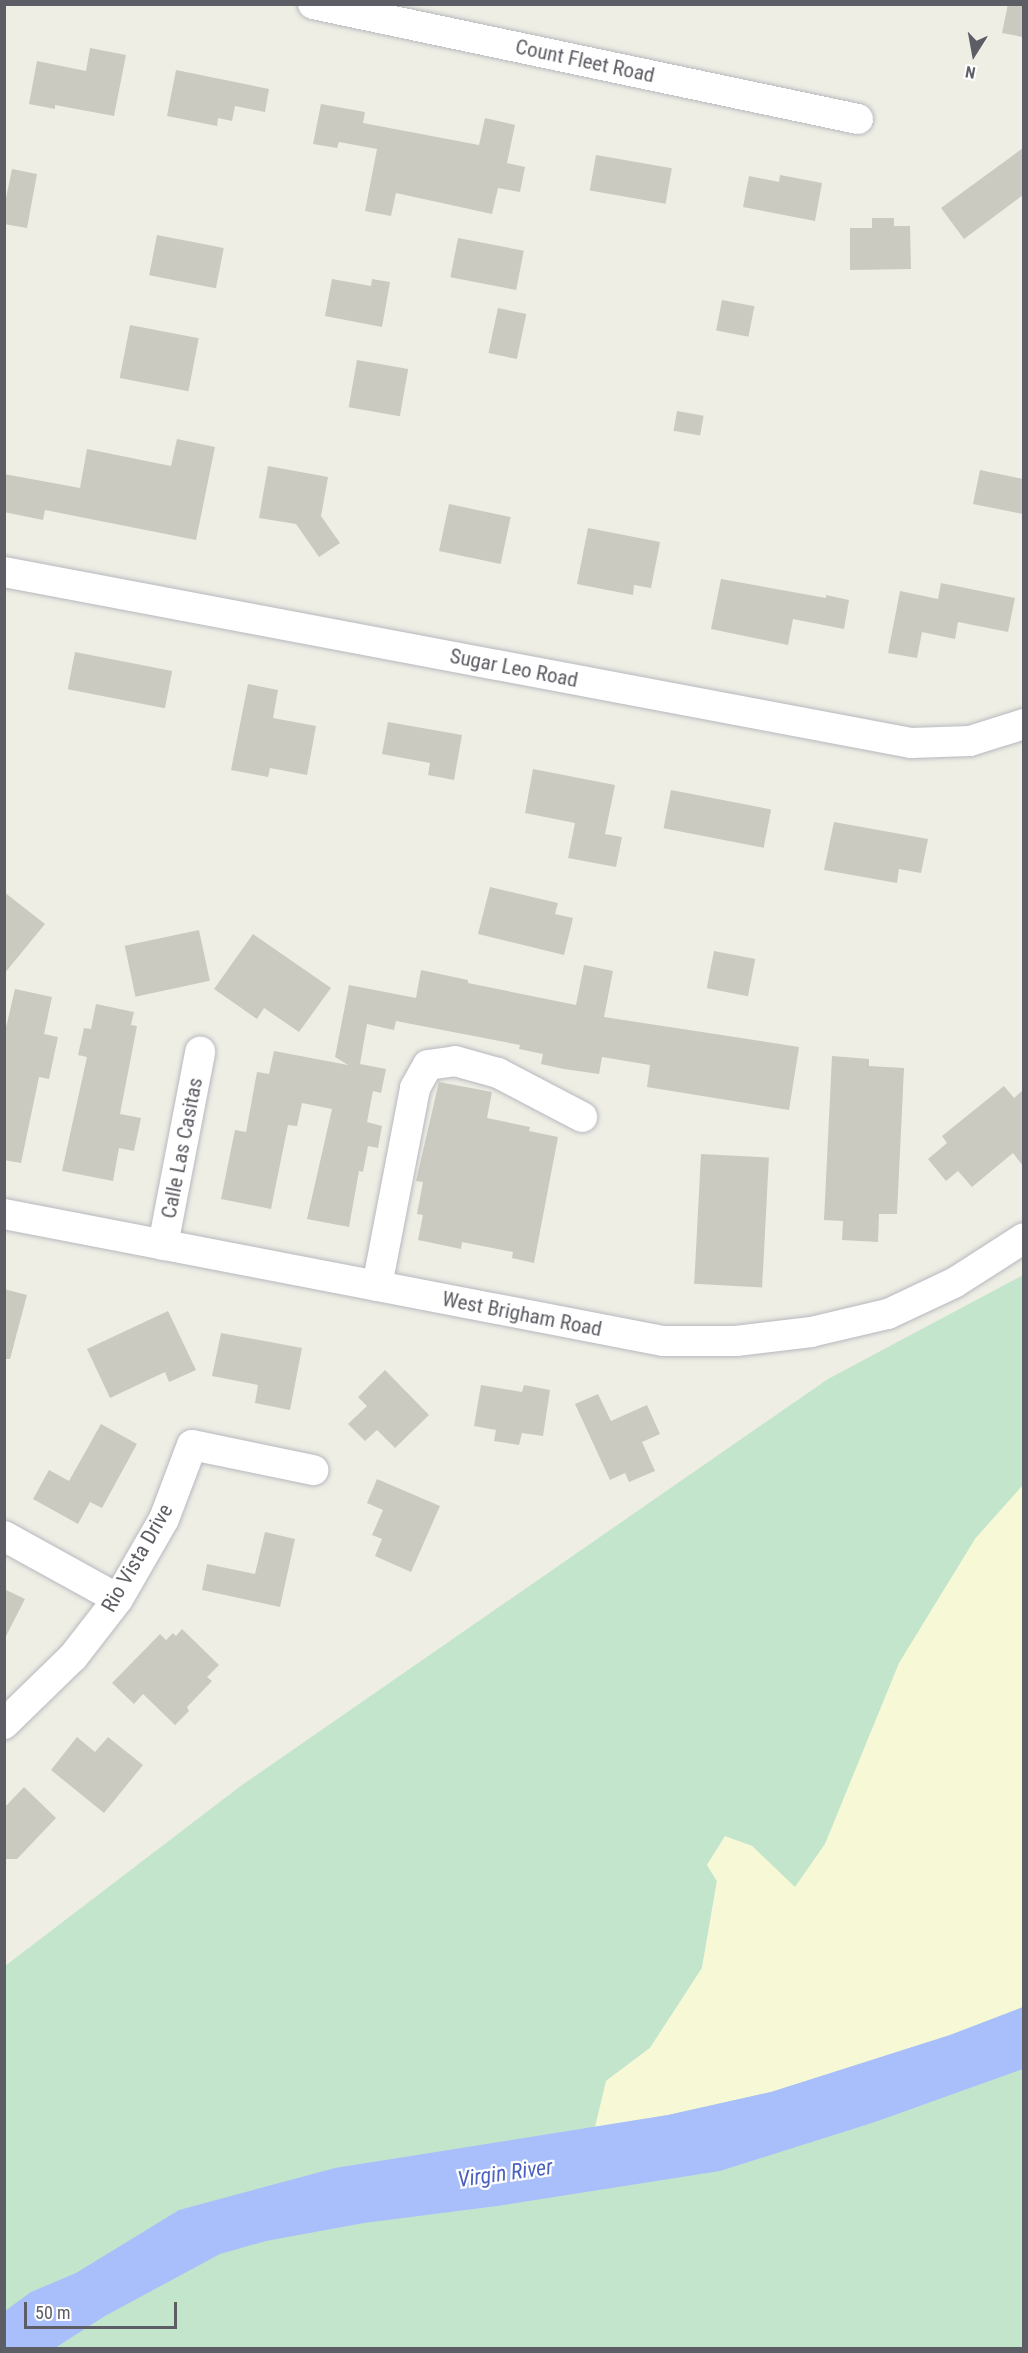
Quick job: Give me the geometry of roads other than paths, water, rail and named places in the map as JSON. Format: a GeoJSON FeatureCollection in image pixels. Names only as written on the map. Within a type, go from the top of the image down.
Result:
{"type":"FeatureCollection","features":[{"type":"Feature","properties":{"kind":"street","name":"Count Fleet Road"},"geometry":{"type":"LineString","coordinates":[[313,4],[392,12],[858,119]]}},
{"type":"Feature","properties":{"kind":"street","name":"Sugar Leo Road"},"geometry":{"type":"LineString","coordinates":[[4,572],[911,743],[970,741],[1023,724]]}},
{"type":"Feature","properties":{"kind":"street","name":"Calle Las Casitas"},"geometry":{"type":"LineString","coordinates":[[163,1245],[200,1052]]}},
{"type":"Feature","properties":{"kind":"street"},"geometry":{"type":"LineString","coordinates":[[377,1286],[415,1088],[428,1065],[455,1061],[498,1072],[582,1117]]}},
{"type":"Feature","properties":{"kind":"street","name":"West Brigham Road"},"geometry":{"type":"LineString","coordinates":[[4,1214],[663,1341],[736,1341],[811,1332],[888,1314],[954,1283],[1023,1238]]}},
{"type":"Feature","properties":{"kind":"street","name":"Rio Vista Drive"},"geometry":{"type":"LineString","coordinates":[[4,1724],[73,1658],[118,1599],[164,1520],[192,1445],[313,1470]]}},
{"type":"Feature","properties":{"kind":"street"},"geometry":{"type":"LineString","coordinates":[[4,1536],[118,1599]]}},
{"type":"Feature","properties":{"kind":"water","name":"Virgin River"},"geometry":{"type":"Polygon","coordinates":[[[1023,2007],[1023,2069],[875,2122],[720,2171],[497,2206],[364,2223],[266,2241],[220,2254],[105,2316],[55,2348],[5,2348],[5,2311],[31,2292],[76,2273],[179,2210],[335,2168],[668,2115],[771,2092],[950,2035],[1023,2007]]]}}]}
